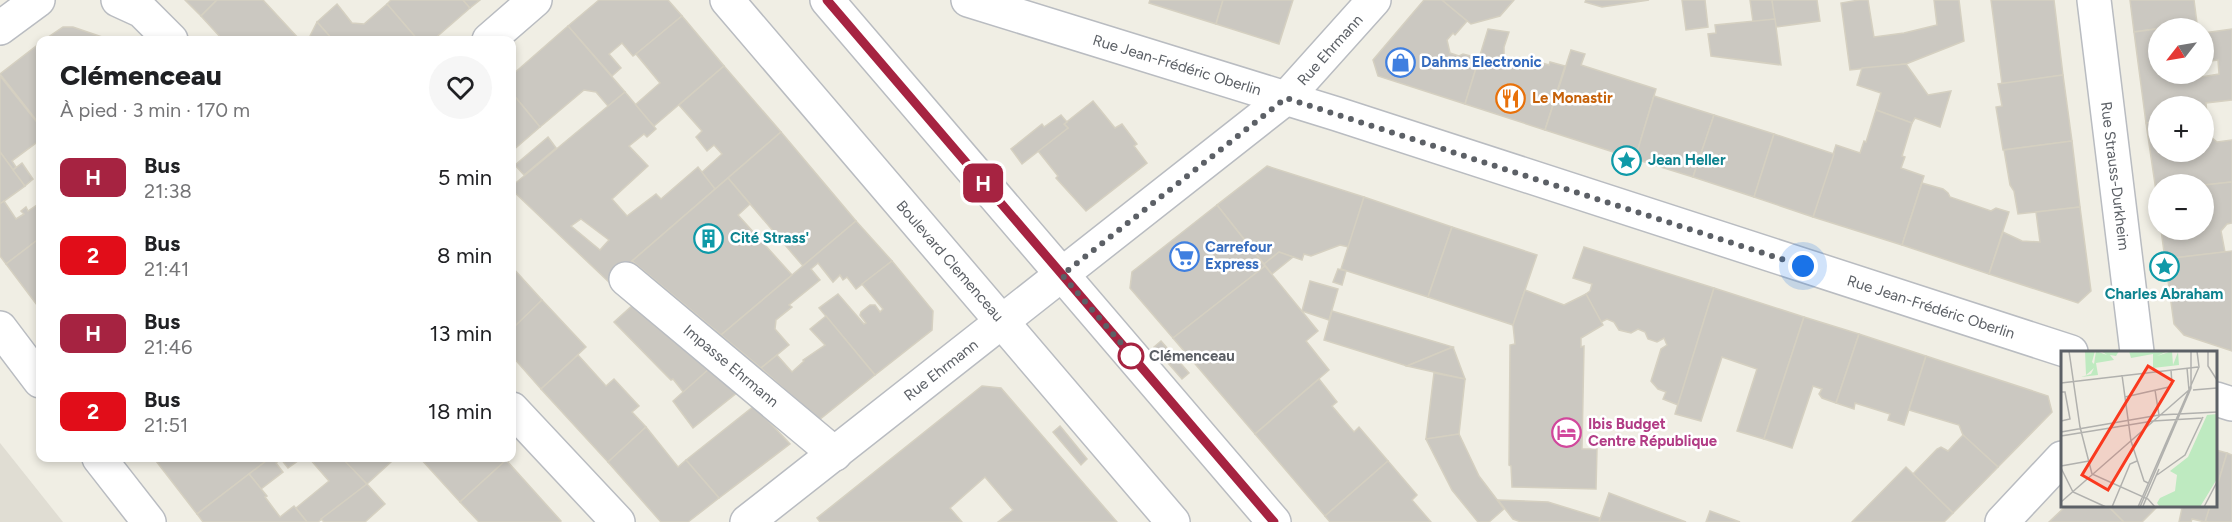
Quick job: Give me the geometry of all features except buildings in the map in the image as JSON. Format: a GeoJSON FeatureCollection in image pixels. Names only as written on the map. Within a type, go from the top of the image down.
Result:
{"type":"FeatureCollection","features":[{"type":"Feature","properties":{"kind":"street"},"geometry":{"type":"LineString","coordinates":[[0,28],[38,0]]}},
{"type":"Feature","properties":{"kind":"street"},"geometry":{"type":"LineString","coordinates":[[118,0],[142,11],[167,36]]}},
{"type":"Feature","properties":{"kind":"street"},"geometry":{"type":"LineString","coordinates":[[494,36],[535,0]]}},
{"type":"Feature","properties":{"kind":"street","name":"Boulevard Clemenceau"},"geometry":{"type":"LineString","coordinates":[[726,0],[1173,522]]}},
{"type":"Feature","properties":{"kind":"street"},"geometry":{"type":"LineString","coordinates":[[827,0],[1274,522]]}},
{"type":"Feature","properties":{"kind":"street","name":"Rue Jean-Frédéric Oberlin"},"geometry":{"type":"LineString","coordinates":[[968,0],[1286,98],[2068,351]]}},
{"type":"Feature","properties":{"kind":"street","name":"Rue Ehrmann"},"geometry":{"type":"LineString","coordinates":[[747,522],[1286,98],[1374,0]]}},
{"type":"Feature","properties":{"kind":"street","name":"Rue Strauss-Durkheim"},"geometry":{"type":"LineString","coordinates":[[2094,0],[2137,351]]}},
{"type":"Feature","properties":{"kind":"street","name":"Impasse Ehrmann"},"geometry":{"type":"LineString","coordinates":[[626,279],[835,453]]}},
{"type":"Feature","properties":{"kind":"street"},"geometry":{"type":"LineString","coordinates":[[0,328],[36,376]]}},
{"type":"Feature","properties":{"kind":"street"},"geometry":{"type":"LineString","coordinates":[[2217,399],[2232,404]]}},
{"type":"Feature","properties":{"kind":"street"},"geometry":{"type":"LineString","coordinates":[[516,413],[618,522]]}},
{"type":"Feature","properties":{"kind":"street"},"geometry":{"type":"LineString","coordinates":[[2002,522],[2061,459]]}},
{"type":"Feature","properties":{"kind":"street"},"geometry":{"type":"LineString","coordinates":[[102,462],[149,522]]}},
{"type":"Feature","properties":{"kind":"shaded area"},"geometry":{"type":"Polygon","coordinates":[[[0,443],[63,522],[0,522],[0,443]]]}},
{"type":"Feature","properties":{"kind":"bus line","name":"H"},"geometry":{"type":"LineString","coordinates":[[827,0],[1274,522]]}},
{"type":"Feature","properties":{"kind":"place","name":"Dahms Electronic"},"geometry":{"type":"Point","coordinates":[1400,62]}},
{"type":"Feature","properties":{"kind":"place","name":"Le Monastir"},"geometry":{"type":"Point","coordinates":[1511,98]}},
{"type":"Feature","properties":{"kind":"place","name":"Jean Heller"},"geometry":{"type":"Point","coordinates":[1627,160]}},
{"type":"Feature","properties":{"kind":"place","name":"Cité Strass'"},"geometry":{"type":"Point","coordinates":[709,238]}},
{"type":"Feature","properties":{"kind":"place","name":"Carrefour Express"},"geometry":{"type":"Point","coordinates":[1184,256]}},
{"type":"Feature","properties":{"kind":"place","name":"Charles Abraham"},"geometry":{"type":"Point","coordinates":[2164,267]}},
{"type":"Feature","properties":{"kind":"place","name":"Clémenceau"},"geometry":{"type":"Point","coordinates":[1131,356]}},
{"type":"Feature","properties":{"kind":"place","name":"Ibis Budget Centre République"},"geometry":{"type":"Point","coordinates":[1567,433]}},
{"type":"Feature","properties":{"kind":"route"},"geometry":{"type":"LineString","coordinates":[[1131,356],[1133,357],[1062,275],[1286,98],[1803,266]]}}]}
